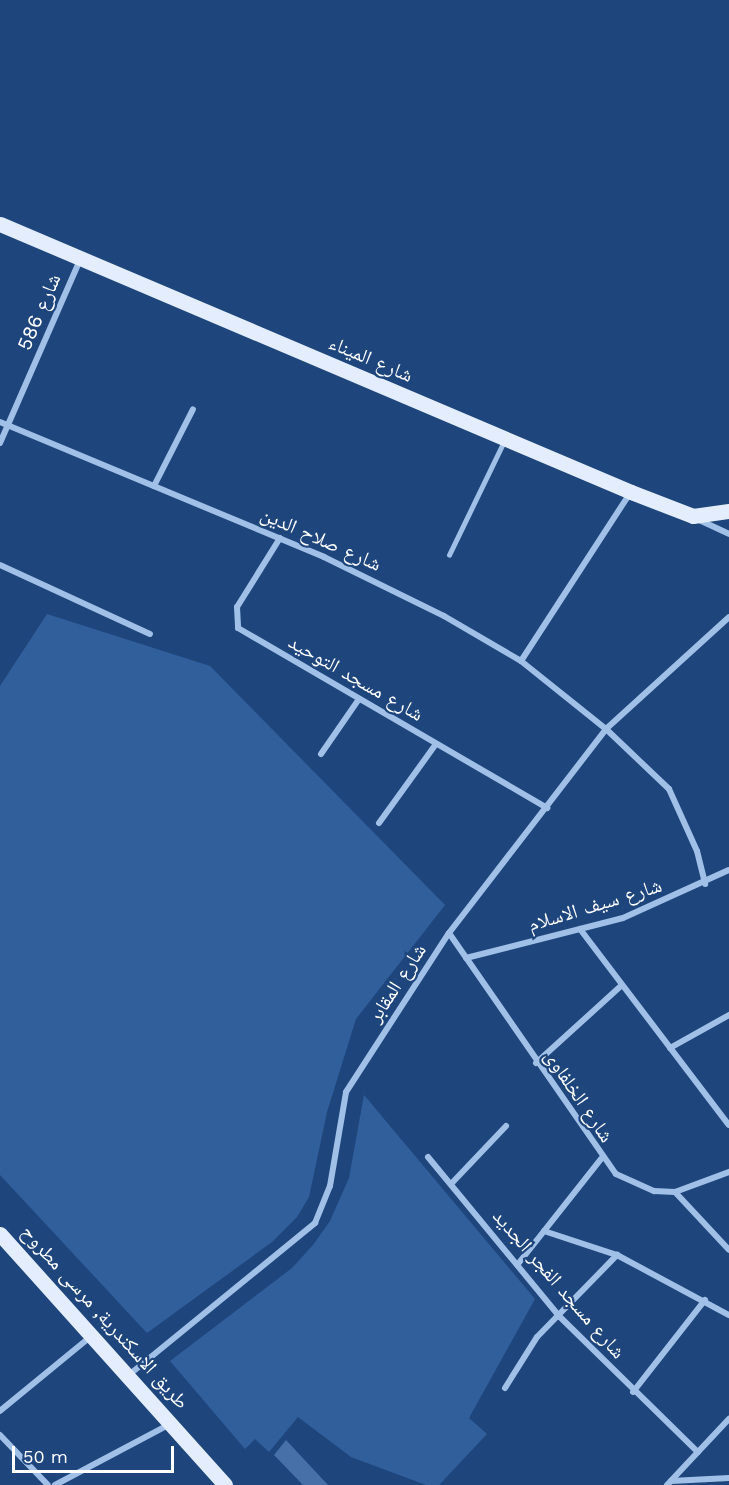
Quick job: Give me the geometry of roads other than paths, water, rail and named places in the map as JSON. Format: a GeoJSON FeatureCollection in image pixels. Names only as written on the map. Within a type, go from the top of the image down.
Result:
{"type":"FeatureCollection","features":[{"type":"Feature","properties":{"kind":"main road","name":"شارع الميناء"},"geometry":{"type":"LineString","coordinates":[[0,224],[80,260],[631,492],[693,516],[729,511]]}},
{"type":"Feature","properties":{"kind":"main road","name":"طريق الاسكندرية, مرسى مطروح"},"geometry":{"type":"LineString","coordinates":[[0,1234],[130,1374],[225,1485]]}},
{"type":"Feature","properties":{"kind":"street","name":"شارع 586"},"geometry":{"type":"LineString","coordinates":[[0,443],[80,260]]}},
{"type":"Feature","properties":{"kind":"street"},"geometry":{"type":"LineString","coordinates":[[154,486],[193,409]]}},
{"type":"Feature","properties":{"kind":"street","name":"شارع صلاح الدين"},"geometry":{"type":"LineString","coordinates":[[0,422],[280,538],[405,595],[521,661],[606,729],[669,789],[697,851],[705,884]]}},
{"type":"Feature","properties":{"kind":"street"},"geometry":{"type":"LineString","coordinates":[[521,661],[631,492]]}},
{"type":"Feature","properties":{"kind":"street"},"geometry":{"type":"LineString","coordinates":[[693,516],[729,534]]}},
{"type":"Feature","properties":{"kind":"street","name":"شارع مسجد التوحيد"},"geometry":{"type":"LineString","coordinates":[[280,538],[237,607],[238,628],[547,808]]}},
{"type":"Feature","properties":{"kind":"street"},"geometry":{"type":"LineString","coordinates":[[0,565],[150,634]]}},
{"type":"Feature","properties":{"kind":"street","name":"شارع المقابر"},"geometry":{"type":"LineString","coordinates":[[130,1374],[315,1223],[330,1186],[346,1092],[449,933],[606,729],[729,617]]}},
{"type":"Feature","properties":{"kind":"street"},"geometry":{"type":"LineString","coordinates":[[321,753],[359,699]]}},
{"type":"Feature","properties":{"kind":"street"},"geometry":{"type":"LineString","coordinates":[[379,823],[436,744]]}},
{"type":"Feature","properties":{"kind":"street","name":"شارع سيف الاسلام"},"geometry":{"type":"LineString","coordinates":[[466,958],[623,918],[705,884],[729,870]]}},
{"type":"Feature","properties":{"kind":"street"},"geometry":{"type":"LineString","coordinates":[[580,929],[729,1125]]}},
{"type":"Feature","properties":{"kind":"street","name":"شارع الخلفاوى"},"geometry":{"type":"LineString","coordinates":[[449,933],[602,1159],[634,1185],[675,1192]]}},
{"type":"Feature","properties":{"kind":"street"},"geometry":{"type":"LineString","coordinates":[[536,1063],[622,985]]}},
{"type":"Feature","properties":{"kind":"street"},"geometry":{"type":"LineString","coordinates":[[670,1048],[729,1016]]}},
{"type":"Feature","properties":{"kind":"street"},"geometry":{"type":"LineString","coordinates":[[451,1184],[506,1126]]}},
{"type":"Feature","properties":{"kind":"street","name":"شارع مسجد الفجر الجديد"},"geometry":{"type":"LineString","coordinates":[[428,1156],[560,1317],[633,1392],[698,1452]]}},
{"type":"Feature","properties":{"kind":"street"},"geometry":{"type":"LineString","coordinates":[[518,1264],[602,1159]]}},
{"type":"Feature","properties":{"kind":"street"},"geometry":{"type":"LineString","coordinates":[[729,1172],[675,1192],[729,1250]]}},
{"type":"Feature","properties":{"kind":"street"},"geometry":{"type":"LineString","coordinates":[[544,1231],[617,1255],[705,1300],[729,1315]]}},
{"type":"Feature","properties":{"kind":"street"},"geometry":{"type":"LineString","coordinates":[[505,1388],[531,1345],[617,1255]]}},
{"type":"Feature","properties":{"kind":"street"},"geometry":{"type":"LineString","coordinates":[[633,1392],[705,1300]]}},
{"type":"Feature","properties":{"kind":"street"},"geometry":{"type":"LineString","coordinates":[[0,1411],[93,1335]]}},
{"type":"Feature","properties":{"kind":"street"},"geometry":{"type":"LineString","coordinates":[[669,1483],[729,1419]]}},
{"type":"Feature","properties":{"kind":"street"},"geometry":{"type":"LineString","coordinates":[[55,1485],[173,1423]]}},
{"type":"Feature","properties":{"kind":"street"},"geometry":{"type":"LineString","coordinates":[[0,1435],[48,1485]]}},
{"type":"Feature","properties":{"kind":"street"},"geometry":{"type":"LineString","coordinates":[[669,1483],[729,1478]]}},
{"type":"Feature","properties":{"kind":"lane"},"geometry":{"type":"LineString","coordinates":[[449,555],[505,439]]}}]}
